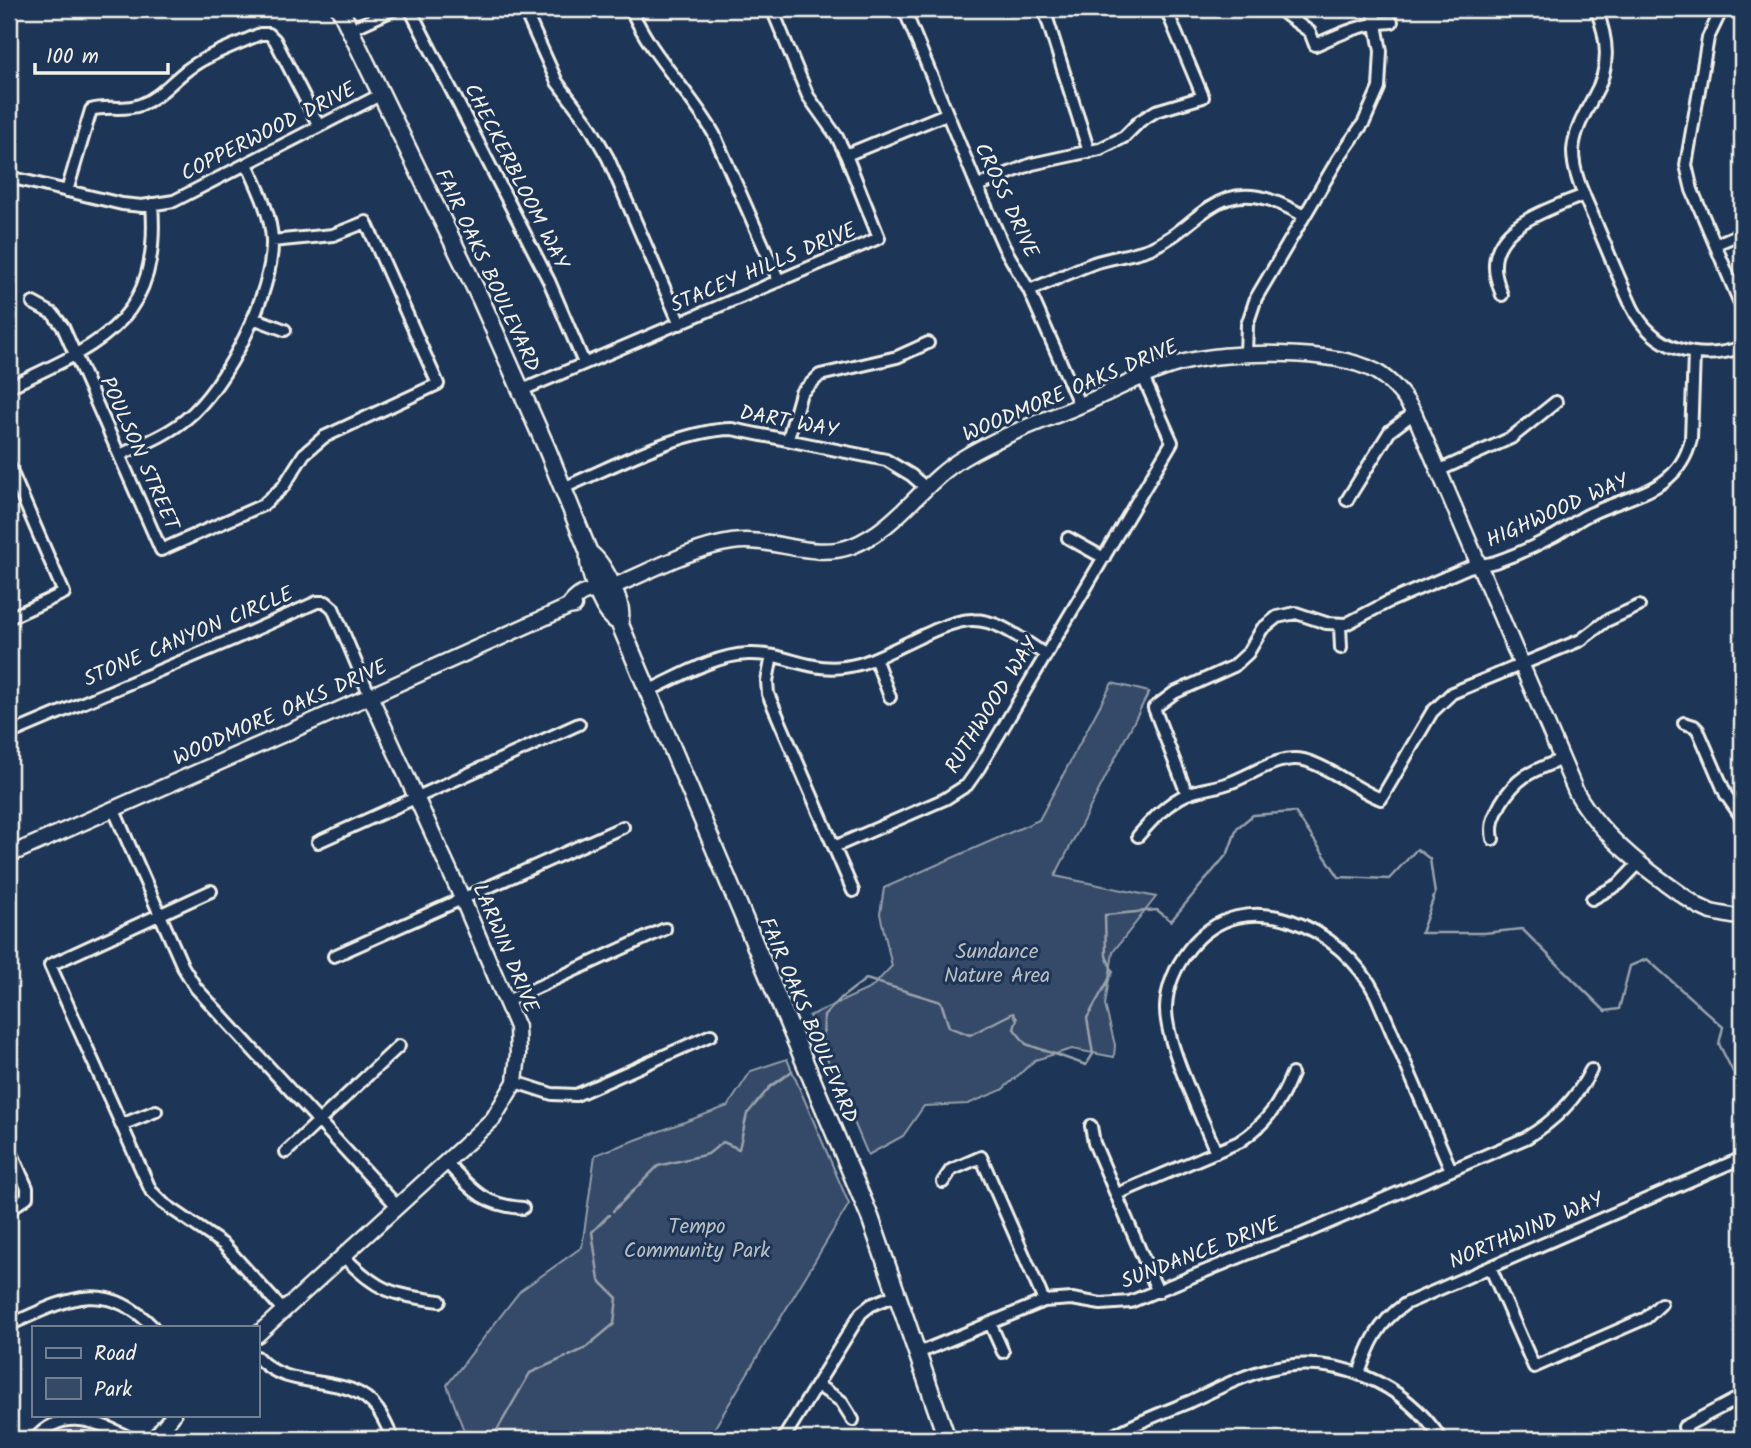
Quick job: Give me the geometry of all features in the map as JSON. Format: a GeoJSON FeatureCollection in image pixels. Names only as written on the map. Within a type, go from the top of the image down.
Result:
{"type":"FeatureCollection","features":[{"type":"Feature","properties":{"kind":"main road","name":"FAIR OAKS BOULEVARD"},"geometry":{"type":"LineString","coordinates":[[340,9],[380,95],[442,216],[564,488],[589,553],[589,570],[605,590],[608,614],[619,622],[870,1217],[947,1439]]}},
{"type":"Feature","properties":{"kind":"street"},"geometry":{"type":"LineString","coordinates":[[349,30],[395,9]]}},
{"type":"Feature","properties":{"kind":"street","name":"CHECKERBLOOM WAY"},"geometry":{"type":"LineString","coordinates":[[411,9],[549,281],[584,363]]}},
{"type":"Feature","properties":{"kind":"street"},"geometry":{"type":"LineString","coordinates":[[524,9],[557,82],[588,123],[603,149],[680,324]]}},
{"type":"Feature","properties":{"kind":"street"},"geometry":{"type":"LineString","coordinates":[[631,9],[647,41],[714,134],[779,281]]}},
{"type":"Feature","properties":{"kind":"street"},"geometry":{"type":"LineString","coordinates":[[772,9],[808,96],[837,137],[846,155],[946,114]]}},
{"type":"Feature","properties":{"kind":"street","name":"CROSS DRIVE"},"geometry":{"type":"LineString","coordinates":[[904,9],[1004,247],[1030,290],[1080,406]]}},
{"type":"Feature","properties":{"kind":"street"},"geometry":{"type":"LineString","coordinates":[[1044,9],[1089,152]]}},
{"type":"Feature","properties":{"kind":"street"},"geometry":{"type":"LineString","coordinates":[[977,186],[1032,164],[1089,152],[1118,141],[1156,111],[1203,97],[1166,9]]}},
{"type":"Feature","properties":{"kind":"street"},"geometry":{"type":"LineString","coordinates":[[1278,9],[1310,32],[1315,45],[1354,28],[1392,22]]}},
{"type":"Feature","properties":{"kind":"street"},"geometry":{"type":"LineString","coordinates":[[1246,354],[1247,326],[1256,298],[1338,159],[1364,122],[1379,88],[1381,51],[1373,9]]}},
{"type":"Feature","properties":{"kind":"street"},"geometry":{"type":"LineString","coordinates":[[1595,9],[1603,26],[1607,56],[1602,81],[1582,117],[1574,140],[1575,165],[1584,195],[1638,319],[1653,335],[1664,343],[1694,354],[1716,354],[1742,347]]}},
{"type":"Feature","properties":{"kind":"street"},"geometry":{"type":"LineString","coordinates":[[1722,9],[1708,38],[1686,165],[1692,190],[1742,308]]}},
{"type":"Feature","properties":{"kind":"street"},"geometry":{"type":"LineString","coordinates":[[67,191],[92,110],[100,107],[124,109],[140,105],[160,93],[188,69],[260,34],[269,34],[275,40],[319,126]]}},
{"type":"Feature","properties":{"kind":"street","name":"COPPERWOOD DRIVE"},"geometry":{"type":"LineString","coordinates":[[9,177],[122,204],[174,201],[380,95]]}},
{"type":"Feature","properties":{"kind":"street","name":"STACEY HILLS DRIVE"},"geometry":{"type":"LineString","coordinates":[[520,391],[879,238],[846,155]]}},
{"type":"Feature","properties":{"kind":"street"},"geometry":{"type":"LineString","coordinates":[[120,455],[174,428],[209,397],[227,370],[253,318],[268,272],[272,241],[267,211],[247,164]]}},
{"type":"Feature","properties":{"kind":"street"},"geometry":{"type":"LineString","coordinates":[[1502,295],[1494,270],[1497,254],[1509,235],[1527,219],[1584,195]]}},
{"type":"Feature","properties":{"kind":"street"},"geometry":{"type":"LineString","coordinates":[[1030,290],[1094,263],[1144,251],[1163,243],[1178,234],[1208,208],[1231,198],[1267,197],[1304,216]]}},
{"type":"Feature","properties":{"kind":"street"},"geometry":{"type":"LineString","coordinates":[[9,387],[76,355],[115,328],[140,294],[153,255],[155,235],[152,204]]}},
{"type":"Feature","properties":{"kind":"street","name":"POULSON STREET"},"geometry":{"type":"LineString","coordinates":[[33,303],[53,314],[61,324],[161,550],[263,505],[282,487],[304,454],[324,437],[438,384],[366,222],[333,235],[272,241]]}},
{"type":"Feature","properties":{"kind":"street"},"geometry":{"type":"LineString","coordinates":[[1716,244],[1742,233]]}},
{"type":"Feature","properties":{"kind":"street"},"geometry":{"type":"LineString","coordinates":[[253,318],[285,330]]}},
{"type":"Feature","properties":{"kind":"street"},"geometry":{"type":"LineString","coordinates":[[788,439],[801,393],[820,375],[897,357],[928,343]]}},
{"type":"Feature","properties":{"kind":"street","name":"WOODMORE OAKS DRIVE"},"geometry":{"type":"LineString","coordinates":[[9,855],[568,607],[594,600],[605,590],[686,555],[733,542],[766,541],[814,551],[838,550],[851,546],[886,527],[942,472],[980,447],[1143,377],[1198,359],[1246,354],[1327,358],[1369,368],[1399,390],[1414,413],[1576,792],[1593,819],[1640,862],[1698,906],[1711,912],[1742,918]]}},
{"type":"Feature","properties":{"kind":"street","name":"HIGHWOOD WAY"},"geometry":{"type":"LineString","coordinates":[[1340,625],[1352,622],[1388,602],[1478,564],[1493,563],[1551,538],[1591,513],[1661,484],[1683,463],[1691,439],[1694,354]]}},
{"type":"Feature","properties":{"kind":"street","name":"RUTHWOOD WAY"},"geometry":{"type":"LineString","coordinates":[[834,847],[945,799],[967,785],[1172,442],[1143,377]]}},
{"type":"Feature","properties":{"kind":"street"},"geometry":{"type":"LineString","coordinates":[[1438,471],[1511,438],[1556,401]]}},
{"type":"Feature","properties":{"kind":"street"},"geometry":{"type":"LineString","coordinates":[[1347,500],[1390,431],[1414,413]]}},
{"type":"Feature","properties":{"kind":"street","name":"DART WAY"},"geometry":{"type":"LineString","coordinates":[[564,488],[683,437],[705,431],[732,429],[886,460],[925,487]]}},
{"type":"Feature","properties":{"kind":"street"},"geometry":{"type":"LineString","coordinates":[[9,466],[64,593],[9,618]]}},
{"type":"Feature","properties":{"kind":"street"},"geometry":{"type":"LineString","coordinates":[[1068,538],[1104,558]]}},
{"type":"Feature","properties":{"kind":"street","name":"STONE CANYON CIRCLE"},"geometry":{"type":"LineString","coordinates":[[9,734],[317,602],[326,602],[333,608],[370,696]]}},
{"type":"Feature","properties":{"kind":"street"},"geometry":{"type":"LineString","coordinates":[[1138,836],[1160,812],[1187,794],[1230,782],[1286,760],[1311,762],[1367,794],[1381,799],[1440,703],[1459,689],[1581,640],[1606,621],[1639,606]]}},
{"type":"Feature","properties":{"kind":"street"},"geometry":{"type":"LineString","coordinates":[[1187,794],[1154,708],[1174,693],[1234,666],[1248,653],[1262,629],[1277,617],[1303,614],[1340,625],[1341,648]]}},
{"type":"Feature","properties":{"kind":"street"},"geometry":{"type":"LineString","coordinates":[[648,691],[734,655],[772,656],[804,665],[834,668],[875,658],[953,624],[975,620],[1001,627],[1045,654]]}},
{"type":"Feature","properties":{"kind":"street"},"geometry":{"type":"LineString","coordinates":[[772,656],[767,674],[768,694],[853,891]]}},
{"type":"Feature","properties":{"kind":"street"},"geometry":{"type":"LineString","coordinates":[[875,658],[890,697]]}},
{"type":"Feature","properties":{"kind":"street","name":"LARWIN DRIVE"},"geometry":{"type":"LineString","coordinates":[[259,1333],[493,1119],[515,1082],[517,1027],[370,696]]}},
{"type":"Feature","properties":{"kind":"street"},"geometry":{"type":"LineString","coordinates":[[1684,723],[1698,730],[1726,795],[1742,818]]}},
{"type":"Feature","properties":{"kind":"street"},"geometry":{"type":"LineString","coordinates":[[318,842],[579,724]]}},
{"type":"Feature","properties":{"kind":"street"},"geometry":{"type":"LineString","coordinates":[[1493,839],[1492,822],[1512,786],[1526,774],[1562,759]]}},
{"type":"Feature","properties":{"kind":"street"},"geometry":{"type":"LineString","coordinates":[[113,808],[183,967],[196,988],[397,1206]]}},
{"type":"Feature","properties":{"kind":"street"},"geometry":{"type":"LineString","coordinates":[[334,956],[623,827]]}},
{"type":"Feature","properties":{"kind":"street"},"geometry":{"type":"LineString","coordinates":[[1592,899],[1619,884],[1640,862]]}},
{"type":"Feature","properties":{"kind":"street"},"geometry":{"type":"LineString","coordinates":[[211,891],[50,965],[146,1181],[157,1198],[224,1245],[283,1310]]}},
{"type":"Feature","properties":{"kind":"street"},"geometry":{"type":"LineString","coordinates":[[1216,1152],[1170,1038],[1166,1015],[1168,990],[1182,958],[1205,934],[1236,918],[1270,915],[1294,920],[1315,930],[1350,960],[1366,978],[1376,995],[1451,1171]]}},
{"type":"Feature","properties":{"kind":"street"},"geometry":{"type":"LineString","coordinates":[[507,1001],[665,929]]}},
{"type":"Feature","properties":{"kind":"street"},"geometry":{"type":"LineString","coordinates":[[515,1082],[552,1094],[576,1095],[711,1035]]}},
{"type":"Feature","properties":{"kind":"street"},"geometry":{"type":"LineString","coordinates":[[286,1152],[399,1046]]}},
{"type":"Feature","properties":{"kind":"street","name":"SUNDANCE DRIVE"},"geometry":{"type":"LineString","coordinates":[[918,1353],[1044,1301],[1072,1299],[1116,1304],[1130,1302],[1451,1171],[1541,1129],[1569,1105],[1591,1070]]}},
{"type":"Feature","properties":{"kind":"street"},"geometry":{"type":"LineString","coordinates":[[1117,1194],[1239,1142],[1257,1130],[1268,1120],[1292,1074]]}},
{"type":"Feature","properties":{"kind":"street"},"geometry":{"type":"LineString","coordinates":[[121,1125],[156,1111]]}},
{"type":"Feature","properties":{"kind":"street"},"geometry":{"type":"LineString","coordinates":[[1091,1126],[1094,1143],[1158,1292]]}},
{"type":"Feature","properties":{"kind":"street"},"geometry":{"type":"LineString","coordinates":[[9,1147],[27,1188],[27,1197],[9,1210]]}},
{"type":"Feature","properties":{"kind":"street"},"geometry":{"type":"LineString","coordinates":[[943,1182],[951,1170],[981,1157],[1044,1301]]}},
{"type":"Feature","properties":{"kind":"street","name":"NORTHWIND WAY"},"geometry":{"type":"LineString","coordinates":[[1359,1374],[1374,1334],[1392,1313],[1414,1300],[1742,1158]]}},
{"type":"Feature","properties":{"kind":"street"},"geometry":{"type":"LineString","coordinates":[[446,1162],[483,1199],[503,1206],[523,1208]]}},
{"type":"Feature","properties":{"kind":"street"},"geometry":{"type":"LineString","coordinates":[[343,1256],[379,1288],[394,1294],[440,1301]]}},
{"type":"Feature","properties":{"kind":"street"},"geometry":{"type":"LineString","coordinates":[[1490,1267],[1534,1367],[1646,1318],[1661,1304]]}},
{"type":"Feature","properties":{"kind":"street"},"geometry":{"type":"LineString","coordinates":[[783,1439],[861,1313],[871,1305],[898,1294]]}},
{"type":"Feature","properties":{"kind":"street"},"geometry":{"type":"LineString","coordinates":[[9,1325],[66,1300],[94,1296],[122,1303],[152,1326]]}},
{"type":"Feature","properties":{"kind":"street"},"geometry":{"type":"LineString","coordinates":[[990,1323],[1003,1352]]}},
{"type":"Feature","properties":{"kind":"street"},"geometry":{"type":"LineString","coordinates":[[259,1359],[283,1376],[357,1392],[377,1408],[393,1439]]}},
{"type":"Feature","properties":{"kind":"street"},"geometry":{"type":"LineString","coordinates":[[1107,1439],[1251,1375],[1270,1369],[1317,1365],[1359,1374],[1376,1381],[1404,1398],[1441,1439]]}},
{"type":"Feature","properties":{"kind":"street"},"geometry":{"type":"LineString","coordinates":[[817,1385],[841,1401],[853,1420]]}},
{"type":"Feature","properties":{"kind":"street"},"geometry":{"type":"LineString","coordinates":[[1691,1439],[1684,1427],[1742,1396]]}},
{"type":"Feature","properties":{"kind":"street"},"geometry":{"type":"LineString","coordinates":[[154,1439],[172,1416]]}},
{"type":"Feature","properties":{"kind":"street"},"geometry":{"type":"LineString","coordinates":[[35,1439],[62,1421],[78,1419],[102,1424],[132,1439]]}},
{"type":"Feature","properties":{"kind":"green space","name":"Sundance Nature Area"},"geometry":{"type":"Polygon","coordinates":[[[1112,683],[1149,692],[1055,876],[1156,897],[1113,952],[1105,1005],[1115,1045],[1114,1057],[1072,1049],[1035,1060],[1002,1090],[968,1104],[924,1106],[903,1136],[868,1155],[809,1016],[871,988],[892,966],[880,914],[884,888],[1039,820],[1112,683]]]}},
{"type":"Feature","properties":{"kind":"green space","name":"Tempo Community Park"},"geometry":{"type":"Polygon","coordinates":[[[787,1059],[849,1204],[708,1439],[467,1439],[447,1385],[520,1291],[582,1247],[595,1155],[728,1106],[751,1071],[787,1059]]]}},
{"type":"Feature","properties":{"kind":"waterway"},"geometry":{"type":"LineString","coordinates":[[823,1047],[824,1016],[841,998],[866,979],[941,1002],[949,1027],[970,1035],[1013,1013],[1017,1019],[1014,1029],[1026,1044],[1086,1065],[1093,1054],[1087,1018],[1113,972],[1106,956],[1105,915],[1157,910],[1171,921],[1228,853],[1237,828],[1253,815],[1295,812],[1339,877],[1389,879],[1417,849],[1430,859],[1435,894],[1421,933],[1484,933],[1522,929],[1605,1011],[1619,1009],[1630,966],[1647,959],[1723,1027],[1719,1044],[1740,1086],[1742,1085]]}},
{"type":"Feature","properties":{"kind":"waterway"},"geometry":{"type":"LineString","coordinates":[[613,1211],[658,1166],[708,1154],[723,1142],[739,1149],[747,1114],[770,1087],[792,1071]]}},
{"type":"Feature","properties":{"kind":"waterway"},"geometry":{"type":"LineString","coordinates":[[569,1356],[584,1349],[614,1324],[617,1298],[599,1280],[592,1232],[609,1215]]}},
{"type":"Feature","properties":{"kind":"waterway"},"geometry":{"type":"LineString","coordinates":[[492,1439],[530,1373],[566,1357]]}}]}
